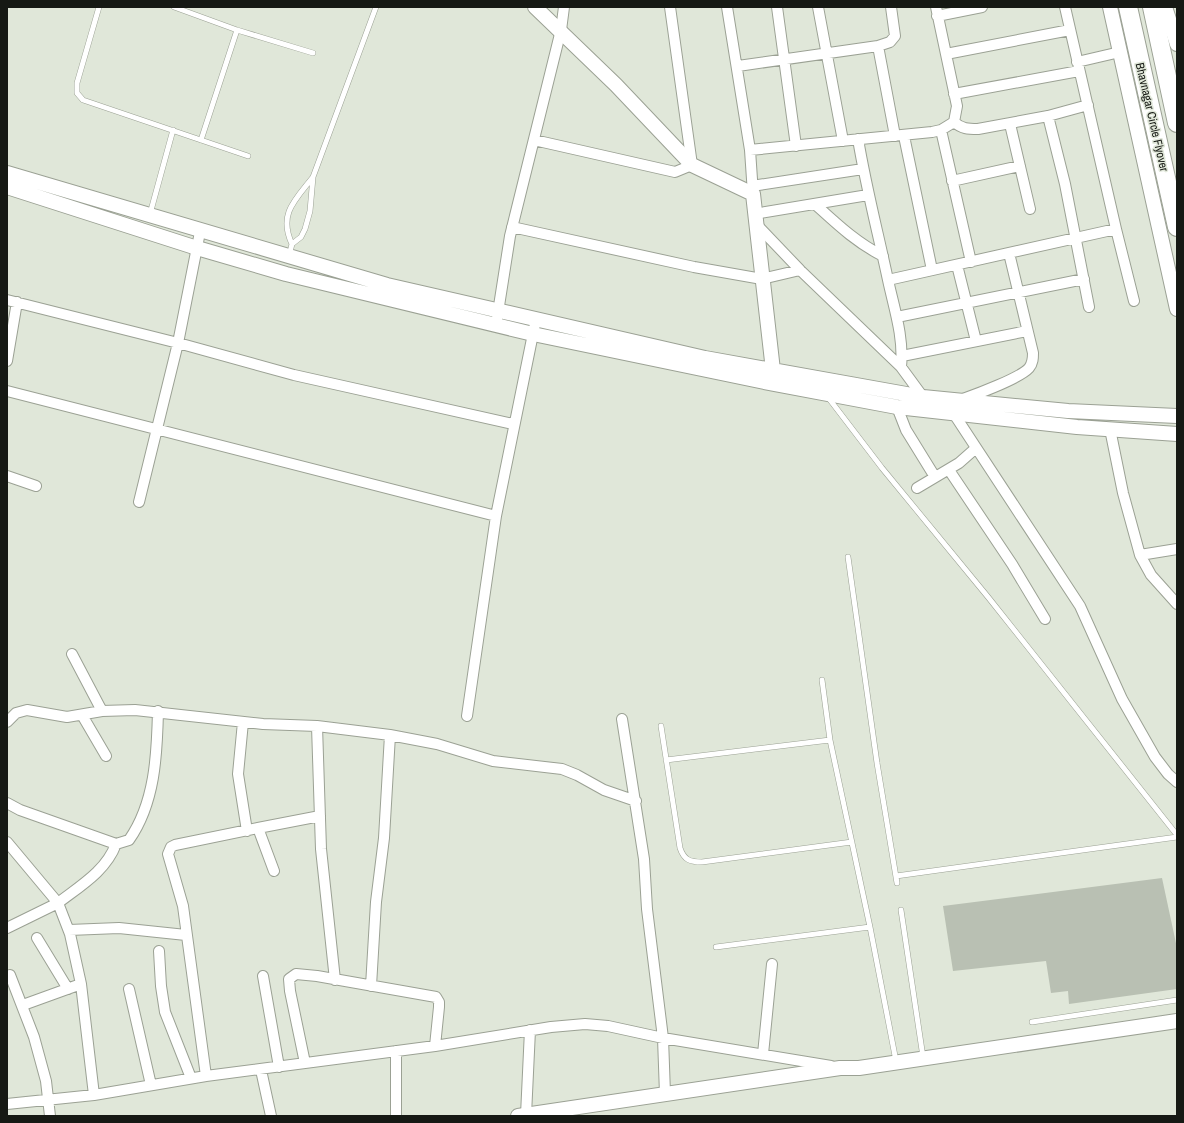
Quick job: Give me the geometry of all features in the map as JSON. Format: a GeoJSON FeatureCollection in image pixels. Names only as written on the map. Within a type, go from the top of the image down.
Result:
{"type":"FeatureCollection","features":[{"type":"Feature","properties":{"kind":"highway","name":"Bhavnagar Circle Flyover"},"geometry":{"type":"LineString","coordinates":[[1128,7],[1177,227]]}},
{"type":"Feature","properties":{"kind":"highway","name":"Bhavnagar Circle Flyover"},"geometry":{"type":"LineString","coordinates":[[1152,7],[1177,122]]}},
{"type":"Feature","properties":{"kind":"street"},"geometry":{"type":"LineString","coordinates":[[535,7],[561,30],[692,165],[752,190],[863,169]]}},
{"type":"Feature","properties":{"kind":"street"},"geometry":{"type":"LineString","coordinates":[[496,325],[512,227],[561,30],[564,7]]}},
{"type":"Feature","properties":{"kind":"street"},"geometry":{"type":"LineString","coordinates":[[670,7],[692,165]]}},
{"type":"Feature","properties":{"kind":"street"},"geometry":{"type":"LineString","coordinates":[[727,7],[738,66],[750,150],[752,190],[774,377]]}},
{"type":"Feature","properties":{"kind":"street"},"geometry":{"type":"LineString","coordinates":[[777,7],[796,146]]}},
{"type":"Feature","properties":{"kind":"street"},"geometry":{"type":"LineString","coordinates":[[818,7],[844,141]]}},
{"type":"Feature","properties":{"kind":"street"},"geometry":{"type":"LineString","coordinates":[[738,66],[784,58],[878,46],[890,42],[895,36],[891,7]]}},
{"type":"Feature","properties":{"kind":"street"},"geometry":{"type":"LineString","coordinates":[[750,150],[899,136],[941,130],[954,122],[957,106],[937,12],[982,7]]}},
{"type":"Feature","properties":{"kind":"street"},"geometry":{"type":"LineString","coordinates":[[1065,7],[1134,301]]}},
{"type":"Feature","properties":{"kind":"street"},"geometry":{"type":"LineString","coordinates":[[1110,7],[1177,309]]}},
{"type":"Feature","properties":{"kind":"street"},"geometry":{"type":"LineString","coordinates":[[1165,7],[1177,44]]}},
{"type":"Feature","properties":{"kind":"street"},"geometry":{"type":"LineString","coordinates":[[946,54],[1070,30]]}},
{"type":"Feature","properties":{"kind":"street"},"geometry":{"type":"LineString","coordinates":[[878,46],[932,270]]}},
{"type":"Feature","properties":{"kind":"street"},"geometry":{"type":"LineString","coordinates":[[954,94],[1078,67],[1120,52]]}},
{"type":"Feature","properties":{"kind":"street"},"geometry":{"type":"LineString","coordinates":[[954,122],[960,127],[968,129],[1010,124],[1088,106]]}},
{"type":"Feature","properties":{"kind":"street"},"geometry":{"type":"LineString","coordinates":[[1048,116],[1065,184],[1089,307]]}},
{"type":"Feature","properties":{"kind":"street"},"geometry":{"type":"LineString","coordinates":[[1010,124],[1030,209]]}},
{"type":"Feature","properties":{"kind":"street"},"geometry":{"type":"LineString","coordinates":[[941,130],[971,262]]}},
{"type":"Feature","properties":{"kind":"street"},"geometry":{"type":"LineString","coordinates":[[858,139],[868,195],[897,317],[902,361]]}},
{"type":"Feature","properties":{"kind":"street"},"geometry":{"type":"LineString","coordinates":[[534,140],[675,172],[692,165]]}},
{"type":"Feature","properties":{"kind":"street"},"geometry":{"type":"LineString","coordinates":[[952,181],[1020,166]]}},
{"type":"Feature","properties":{"kind":"street"},"geometry":{"type":"LineString","coordinates":[[7,174],[200,232],[290,250],[387,285],[705,358],[774,377],[825,394],[897,407],[1068,411],[1177,416]]}},
{"type":"Feature","properties":{"kind":"street"},"geometry":{"type":"LineString","coordinates":[[7,187],[197,248],[286,274],[533,334],[774,377],[923,397],[956,408],[1110,429],[1177,434]]}},
{"type":"Feature","properties":{"kind":"street"},"geometry":{"type":"LineString","coordinates":[[756,219],[816,204],[868,195]]}},
{"type":"Feature","properties":{"kind":"street"},"geometry":{"type":"LineString","coordinates":[[816,204],[850,237],[864,247],[883,256]]}},
{"type":"Feature","properties":{"kind":"street"},"geometry":{"type":"LineString","coordinates":[[756,219],[800,270],[902,361],[923,397]]}},
{"type":"Feature","properties":{"kind":"street"},"geometry":{"type":"LineString","coordinates":[[512,227],[694,267],[762,279],[800,270]]}},
{"type":"Feature","properties":{"kind":"street"},"geometry":{"type":"LineString","coordinates":[[888,280],[1116,229]]}},
{"type":"Feature","properties":{"kind":"street"},"geometry":{"type":"LineString","coordinates":[[139,502],[178,343],[200,232]]}},
{"type":"Feature","properties":{"kind":"street"},"geometry":{"type":"LineString","coordinates":[[956,408],[1009,380],[1029,367],[1032,361],[1033,352],[1017,293],[1009,253]]}},
{"type":"Feature","properties":{"kind":"street"},"geometry":{"type":"LineString","coordinates":[[957,265],[976,341]]}},
{"type":"Feature","properties":{"kind":"street"},"geometry":{"type":"LineString","coordinates":[[897,317],[1084,279]]}},
{"type":"Feature","properties":{"kind":"street"},"geometry":{"type":"LineString","coordinates":[[7,361],[12,301],[178,343],[294,375],[514,424]]}},
{"type":"Feature","properties":{"kind":"street"},"geometry":{"type":"LineString","coordinates":[[467,716],[496,516],[536,319]]}},
{"type":"Feature","properties":{"kind":"street"},"geometry":{"type":"LineString","coordinates":[[902,361],[976,341],[1027,331]]}},
{"type":"Feature","properties":{"kind":"street"},"geometry":{"type":"LineString","coordinates":[[7,391],[496,516]]}},
{"type":"Feature","properties":{"kind":"street"},"geometry":{"type":"LineString","coordinates":[[897,407],[906,430],[935,477]]}},
{"type":"Feature","properties":{"kind":"street"},"geometry":{"type":"LineString","coordinates":[[956,408],[976,448],[1080,606],[1122,699],[1155,757],[1168,774],[1177,782]]}},
{"type":"Feature","properties":{"kind":"street"},"geometry":{"type":"LineString","coordinates":[[1110,429],[1123,493],[1140,555],[1151,575],[1177,604]]}},
{"type":"Feature","properties":{"kind":"street"},"geometry":{"type":"LineString","coordinates":[[917,488],[949,470],[976,448]]}},
{"type":"Feature","properties":{"kind":"street"},"geometry":{"type":"LineString","coordinates":[[949,470],[1012,564],[1045,619]]}},
{"type":"Feature","properties":{"kind":"street"},"geometry":{"type":"LineString","coordinates":[[7,476],[36,486]]}},
{"type":"Feature","properties":{"kind":"street"},"geometry":{"type":"LineString","coordinates":[[1140,555],[1177,549]]}},
{"type":"Feature","properties":{"kind":"street"},"geometry":{"type":"LineString","coordinates":[[72,654],[102,711]]}},
{"type":"Feature","properties":{"kind":"street"},"geometry":{"type":"LineString","coordinates":[[7,722],[16,714],[27,710],[67,717],[102,711],[158,711],[243,722],[317,726],[390,735],[437,744],[493,761],[562,769],[577,775],[604,790],[636,801]]}},
{"type":"Feature","properties":{"kind":"street"},"geometry":{"type":"LineString","coordinates":[[7,803],[20,810],[116,844],[129,840],[149,799],[157,750],[158,711]]}},
{"type":"Feature","properties":{"kind":"street"},"geometry":{"type":"LineString","coordinates":[[82,715],[106,756]]}},
{"type":"Feature","properties":{"kind":"street"},"geometry":{"type":"LineString","coordinates":[[622,719],[644,859],[647,909],[663,1038],[665,1094]]}},
{"type":"Feature","properties":{"kind":"street"},"geometry":{"type":"LineString","coordinates":[[243,722],[238,774],[247,831]]}},
{"type":"Feature","properties":{"kind":"street"},"geometry":{"type":"LineString","coordinates":[[317,726],[320,849],[335,980]]}},
{"type":"Feature","properties":{"kind":"street"},"geometry":{"type":"LineString","coordinates":[[371,986],[376,902],[384,838],[390,735]]}},
{"type":"Feature","properties":{"kind":"street"},"geometry":{"type":"LineString","coordinates":[[206,1076],[182,906],[169,859],[169,850],[176,844],[320,816]]}},
{"type":"Feature","properties":{"kind":"street"},"geometry":{"type":"LineString","coordinates":[[258,828],[274,870]]}},
{"type":"Feature","properties":{"kind":"street"},"geometry":{"type":"LineString","coordinates":[[7,842],[58,903],[69,930],[81,984],[94,1095]]}},
{"type":"Feature","properties":{"kind":"street"},"geometry":{"type":"LineString","coordinates":[[7,928],[58,903],[99,871],[113,854],[116,844]]}},
{"type":"Feature","properties":{"kind":"street"},"geometry":{"type":"LineString","coordinates":[[69,930],[119,928],[186,935]]}},
{"type":"Feature","properties":{"kind":"street"},"geometry":{"type":"LineString","coordinates":[[37,938],[68,989]]}},
{"type":"Feature","properties":{"kind":"street"},"geometry":{"type":"LineString","coordinates":[[159,951],[160,986],[165,1012],[191,1078]]}},
{"type":"Feature","properties":{"kind":"street"},"geometry":{"type":"LineString","coordinates":[[763,1054],[772,964]]}},
{"type":"Feature","properties":{"kind":"street"},"geometry":{"type":"LineString","coordinates":[[305,1063],[290,991],[290,979],[296,974],[436,997],[439,1002],[439,1007],[435,1046]]}},
{"type":"Feature","properties":{"kind":"street"},"geometry":{"type":"LineString","coordinates":[[10,975],[23,1005],[34,1037],[46,1081],[50,1116]]}},
{"type":"Feature","properties":{"kind":"street"},"geometry":{"type":"LineString","coordinates":[[263,976],[279,1067]]}},
{"type":"Feature","properties":{"kind":"street"},"geometry":{"type":"LineString","coordinates":[[23,1005],[81,984]]}},
{"type":"Feature","properties":{"kind":"street"},"geometry":{"type":"LineString","coordinates":[[129,988],[151,1085]]}},
{"type":"Feature","properties":{"kind":"street"},"geometry":{"type":"LineString","coordinates":[[530,1030],[522,1115],[840,1068],[859,1068],[896,1061],[1177,1020]]}},
{"type":"Feature","properties":{"kind":"street"},"geometry":{"type":"LineString","coordinates":[[7,1104],[94,1095],[191,1078],[261,1070],[435,1046],[530,1030],[585,1024],[608,1026],[663,1038],[840,1068]]}},
{"type":"Feature","properties":{"kind":"street"},"geometry":{"type":"LineString","coordinates":[[396,1051],[396,1116]]}},
{"type":"Feature","properties":{"kind":"street"},"geometry":{"type":"LineString","coordinates":[[261,1070],[271,1116]]}},
{"type":"Feature","properties":{"kind":"lane"},"geometry":{"type":"LineString","coordinates":[[99,7],[77,83],[77,93],[83,100],[248,156]]}},
{"type":"Feature","properties":{"kind":"lane"},"geometry":{"type":"LineString","coordinates":[[174,7],[237,30],[313,53]]}},
{"type":"Feature","properties":{"kind":"lane"},"geometry":{"type":"LineString","coordinates":[[290,250],[285,222],[288,212],[313,177],[376,7]]}},
{"type":"Feature","properties":{"kind":"lane"},"geometry":{"type":"LineString","coordinates":[[200,140],[237,30]]}},
{"type":"Feature","properties":{"kind":"lane"},"geometry":{"type":"LineString","coordinates":[[149,216],[173,130]]}},
{"type":"Feature","properties":{"kind":"lane"},"geometry":{"type":"LineString","coordinates":[[290,250],[305,230],[310,211],[313,177]]}},
{"type":"Feature","properties":{"kind":"lane"},"geometry":{"type":"LineString","coordinates":[[825,394],[882,468],[988,597],[1177,836]]}},
{"type":"Feature","properties":{"kind":"lane"},"geometry":{"type":"LineString","coordinates":[[848,557],[877,763],[897,883]]}},
{"type":"Feature","properties":{"kind":"lane"},"geometry":{"type":"LineString","coordinates":[[822,680],[830,740],[870,927],[896,1061]]}},
{"type":"Feature","properties":{"kind":"lane"},"geometry":{"type":"LineString","coordinates":[[661,726],[680,848],[683,856],[691,862],[702,862],[852,842]]}},
{"type":"Feature","properties":{"kind":"lane"},"geometry":{"type":"LineString","coordinates":[[666,760],[830,740]]}},
{"type":"Feature","properties":{"kind":"lane"},"geometry":{"type":"LineString","coordinates":[[896,876],[1177,836]]}},
{"type":"Feature","properties":{"kind":"lane"},"geometry":{"type":"LineString","coordinates":[[901,910],[923,1057]]}},
{"type":"Feature","properties":{"kind":"lane"},"geometry":{"type":"LineString","coordinates":[[716,947],[870,927]]}},
{"type":"Feature","properties":{"kind":"lane"},"geometry":{"type":"LineString","coordinates":[[1032,1022],[1177,1000]]}},
{"type":"Feature","properties":{"kind":"building"},"geometry":{"type":"Polygon","coordinates":[[[1162,878],[1177,948],[1177,989],[1069,1004],[1068,991],[1051,993],[1046,961],[953,971],[943,906],[1162,878]]]}}]}
